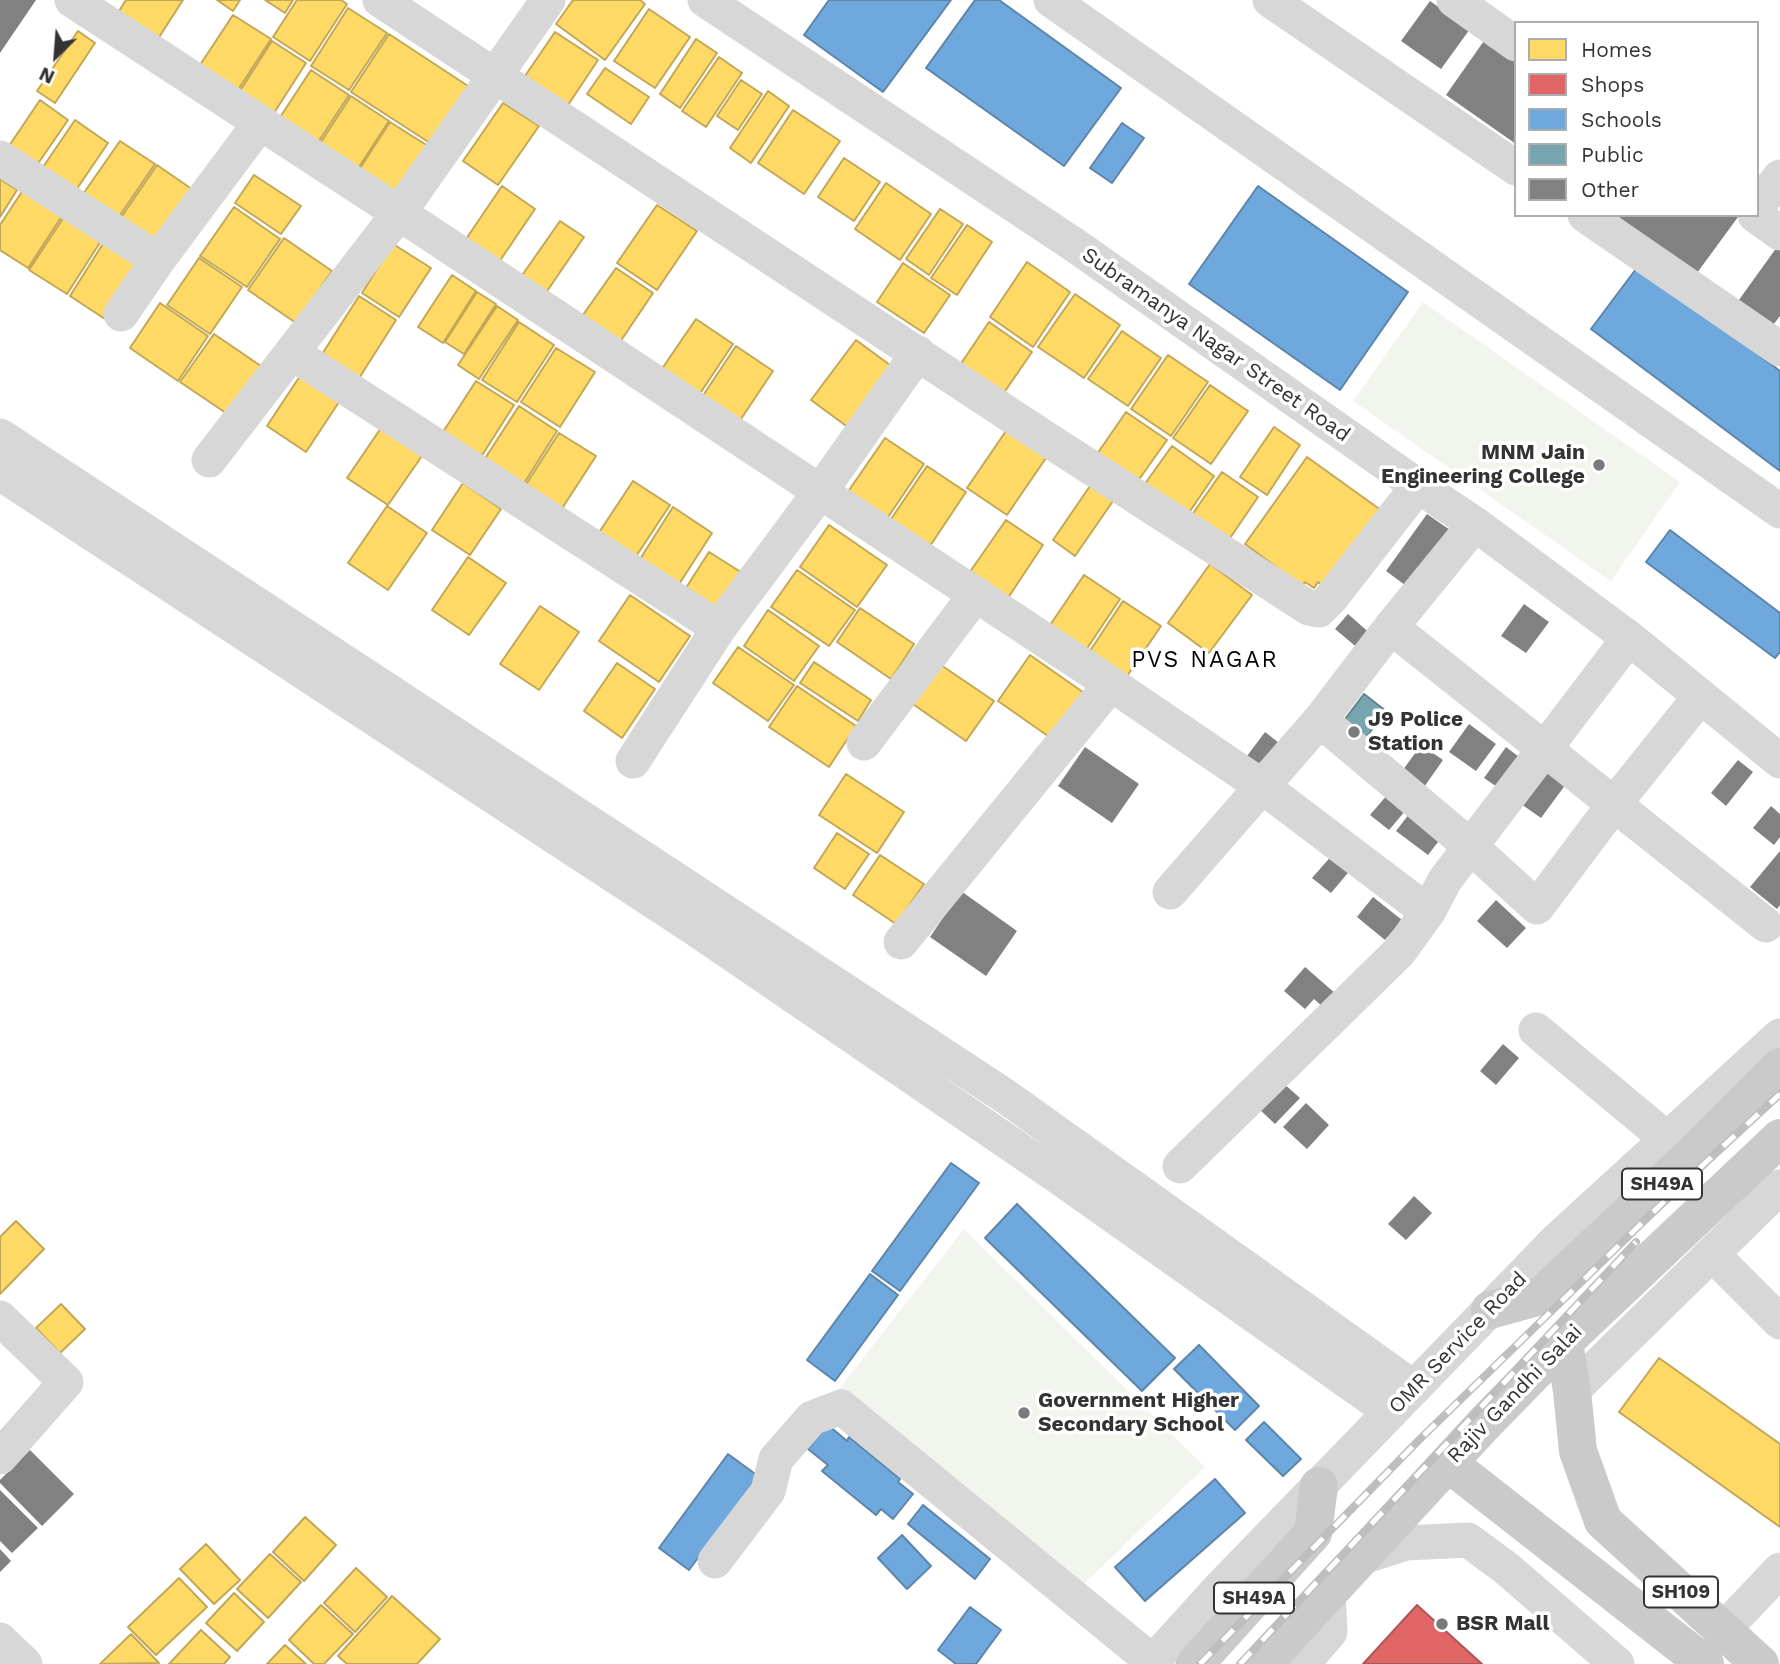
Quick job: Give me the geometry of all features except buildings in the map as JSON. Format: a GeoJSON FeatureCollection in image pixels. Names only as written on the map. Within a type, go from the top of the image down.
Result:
{"type":"FeatureCollection","features":[{"type":"Feature","properties":{"kind":"main road","name":"SH49A"},"geometry":{"type":"LineString","coordinates":[[1490,1310],[1541,1296],[1687,1160],[1780,1067]]}},
{"type":"Feature","properties":{"kind":"main road","name":"Rajiv Gandhi Salai"},"geometry":{"type":"LineString","coordinates":[[1262,1664],[1564,1342],[1780,1138]]}},
{"type":"Feature","properties":{"kind":"main road"},"geometry":{"type":"LineString","coordinates":[[1564,1342],[1572,1391]]}},
{"type":"Feature","properties":{"kind":"main road","name":"SH109"},"geometry":{"type":"LineString","coordinates":[[1572,1391],[1578,1451],[1603,1521],[1763,1664]]}},
{"type":"Feature","properties":{"kind":"main road","name":"SH109"},"geometry":{"type":"LineString","coordinates":[[1448,1463],[1705,1664]]}},
{"type":"Feature","properties":{"kind":"main road","name":"SH49A"},"geometry":{"type":"LineString","coordinates":[[1195,1664],[1313,1533],[1319,1486]]}},
{"type":"Feature","properties":{"kind":"street"},"geometry":{"type":"LineString","coordinates":[[72,0],[400,213],[1111,684],[1263,787],[1429,912]]}},
{"type":"Feature","properties":{"kind":"street"},"geometry":{"type":"LineString","coordinates":[[380,0],[1309,608],[1319,610],[1331,598],[1418,486]]}},
{"type":"Feature","properties":{"kind":"street"},"geometry":{"type":"LineString","coordinates":[[209,460],[400,213],[548,0]]}},
{"type":"Feature","properties":{"kind":"street","name":"Subramanya Nagar Street Road"},"geometry":{"type":"LineString","coordinates":[[705,0],[1073,244],[1475,524],[1629,638],[1780,761]]}},
{"type":"Feature","properties":{"kind":"street"},"geometry":{"type":"LineString","coordinates":[[1051,0],[1780,511]]}},
{"type":"Feature","properties":{"kind":"street"},"geometry":{"type":"LineString","coordinates":[[1270,0],[1514,167]]}},
{"type":"Feature","properties":{"kind":"street"},"geometry":{"type":"LineString","coordinates":[[1454,0],[1514,43]]}},
{"type":"Feature","properties":{"kind":"street"},"geometry":{"type":"LineString","coordinates":[[121,314],[260,123]]}},
{"type":"Feature","properties":{"kind":"street"},"geometry":{"type":"LineString","coordinates":[[0,158],[158,260]]}},
{"type":"Feature","properties":{"kind":"street"},"geometry":{"type":"LineString","coordinates":[[1759,204],[1780,177]]}},
{"type":"Feature","properties":{"kind":"street"},"geometry":{"type":"LineString","coordinates":[[1588,217],[1780,349]]}},
{"type":"Feature","properties":{"kind":"street"},"geometry":{"type":"LineString","coordinates":[[1758,217],[1780,233]]}},
{"type":"Feature","properties":{"kind":"street"},"geometry":{"type":"LineString","coordinates":[[292,353],[719,628]]}},
{"type":"Feature","properties":{"kind":"street"},"geometry":{"type":"LineString","coordinates":[[633,761],[719,628],[918,353]]}},
{"type":"Feature","properties":{"kind":"street"},"geometry":{"type":"LineString","coordinates":[[0,436],[1005,1096],[1403,1400]]}},
{"type":"Feature","properties":{"kind":"street"},"geometry":{"type":"LineString","coordinates":[[0,473],[696,929],[1056,1175],[1403,1400]]}},
{"type":"Feature","properties":{"kind":"street"},"geometry":{"type":"LineString","coordinates":[[1170,892],[1320,720],[1475,524]]}},
{"type":"Feature","properties":{"kind":"street"},"geometry":{"type":"LineString","coordinates":[[864,743],[975,594]]}},
{"type":"Feature","properties":{"kind":"street"},"geometry":{"type":"LineString","coordinates":[[1391,627],[1766,925]]}},
{"type":"Feature","properties":{"kind":"street"},"geometry":{"type":"LineString","coordinates":[[1180,1166],[1399,951],[1429,912],[1445,880],[1629,638]]}},
{"type":"Feature","properties":{"kind":"street"},"geometry":{"type":"LineString","coordinates":[[901,942],[1111,684]]}},
{"type":"Feature","properties":{"kind":"street"},"geometry":{"type":"LineString","coordinates":[[1320,720],[1470,846],[1536,907],[1700,697]]}},
{"type":"Feature","properties":{"kind":"street"},"geometry":{"type":"LineString","coordinates":[[1536,1030],[1667,1139]]}},
{"type":"Feature","properties":{"kind":"street","name":"OMR Service Road"},"geometry":{"type":"LineString","coordinates":[[1152,1663],[1219,1589],[1556,1241],[1780,1036]]}},
{"type":"Feature","properties":{"kind":"street"},"geometry":{"type":"LineString","coordinates":[[1572,1391],[1780,1187]]}},
{"type":"Feature","properties":{"kind":"street"},"geometry":{"type":"LineString","coordinates":[[1712,1254],[1780,1322]]}},
{"type":"Feature","properties":{"kind":"street"},"geometry":{"type":"LineString","coordinates":[[0,1318],[66,1382],[0,1457]]}},
{"type":"Feature","properties":{"kind":"street"},"geometry":{"type":"LineString","coordinates":[[715,1561],[768,1492],[776,1459],[812,1418],[841,1407],[1152,1663]]}},
{"type":"Feature","properties":{"kind":"street"},"geometry":{"type":"LineString","coordinates":[[1359,1558],[1406,1543],[1468,1540],[1506,1568],[1612,1663]]}},
{"type":"Feature","properties":{"kind":"street"},"geometry":{"type":"LineString","coordinates":[[1723,1630],[1780,1570]]}},
{"type":"Feature","properties":{"kind":"street"},"geometry":{"type":"LineString","coordinates":[[1302,1664],[1330,1632],[1328,1592]]}},
{"type":"Feature","properties":{"kind":"street"},"geometry":{"type":"LineString","coordinates":[[0,1640],[25,1664]]}},
{"type":"Feature","properties":{"kind":"street"},"geometry":{"type":"LineString","coordinates":[[1763,1664],[1780,1649]]}},
{"type":"Feature","properties":{"kind":"shaded area"},"geometry":{"type":"Polygon","coordinates":[[[1423,302],[1680,482],[1611,581],[1353,401],[1423,302]]]}},
{"type":"Feature","properties":{"kind":"shaded area"},"geometry":{"type":"Polygon","coordinates":[[[964,1229],[1205,1467],[1059,1608],[828,1403],[964,1229]]]}},
{"type":"Feature","properties":{"kind":"railway"},"geometry":{"type":"LineString","coordinates":[[1200,1664],[1419,1440],[1679,1187],[1780,1094]]}},
{"type":"Feature","properties":{"kind":"railway"},"geometry":{"type":"LineString","coordinates":[[1240,1664],[1636,1242]]}},
{"type":"Feature","properties":{"kind":"place","name":"MNM Jain Engineering College"},"geometry":{"type":"Point","coordinates":[1599,465]}},
{"type":"Feature","properties":{"kind":"place","name":"J9 Police Station"},"geometry":{"type":"Point","coordinates":[1354,732]}},
{"type":"Feature","properties":{"kind":"place","name":"Government Higher Secondary School"},"geometry":{"type":"Point","coordinates":[1024,1413]}},
{"type":"Feature","properties":{"kind":"place","name":"BSR Mall"},"geometry":{"type":"Point","coordinates":[1442,1624]}},
{"type":"Feature","properties":{"kind":"district","name":"PVS NAGAR"},"geometry":{"type":"Point","coordinates":[1205,660]}}]}
